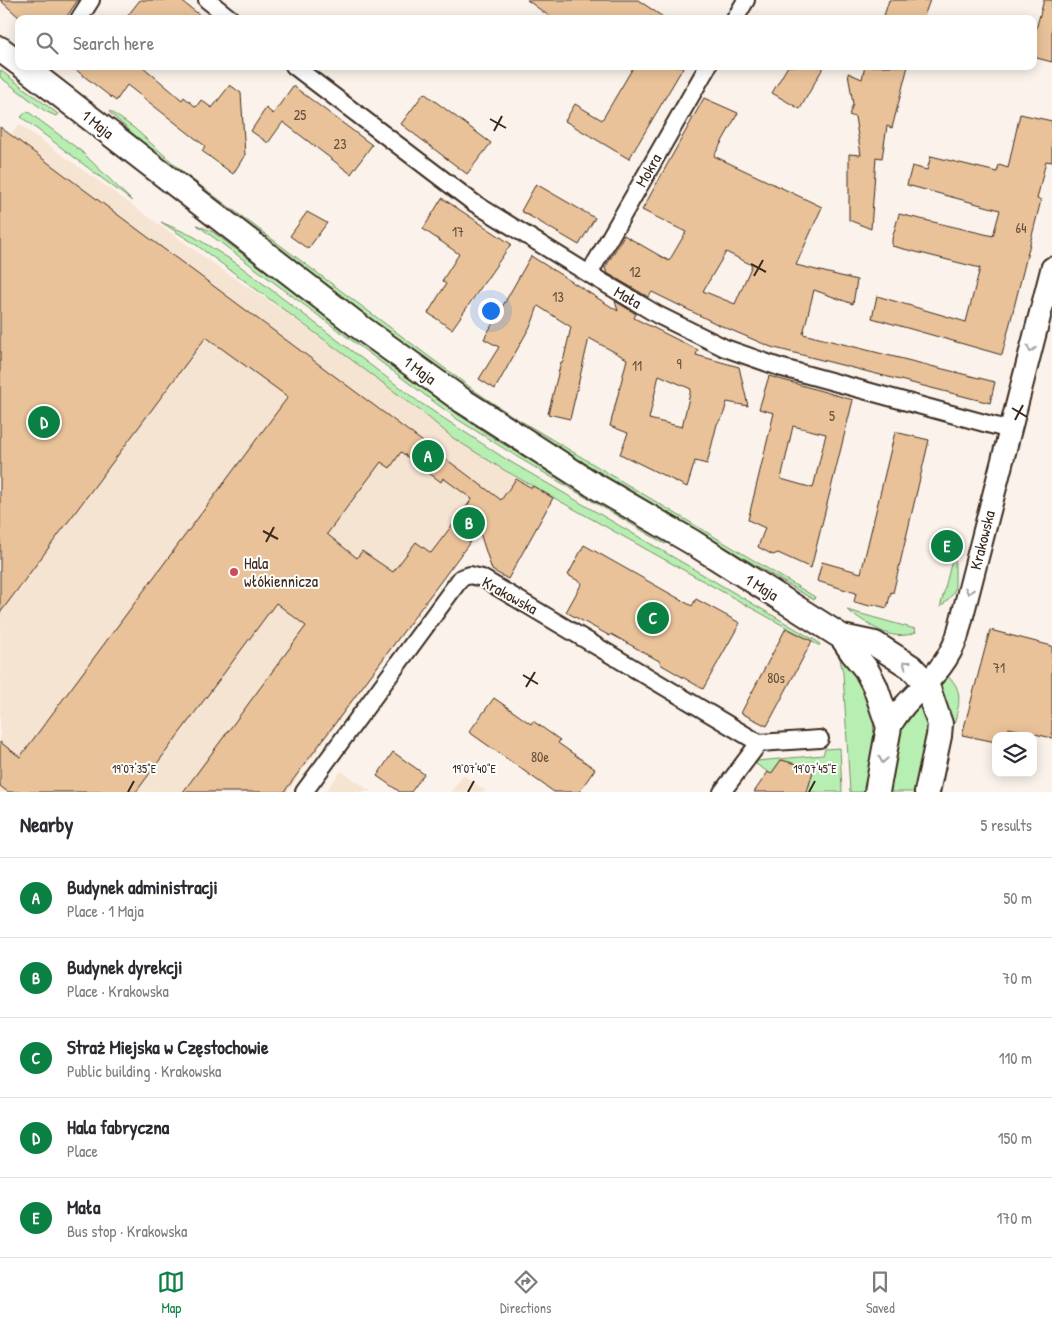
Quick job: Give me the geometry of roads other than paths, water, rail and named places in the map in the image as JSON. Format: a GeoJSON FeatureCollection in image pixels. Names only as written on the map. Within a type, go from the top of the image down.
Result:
{"type":"FeatureCollection","features":[{"type":"Feature","properties":{"kind":"main road"},"geometry":{"type":"LineString","coordinates":[[0,49],[15,60]]}},
{"type":"Feature","properties":{"kind":"main road","name":"1 Maja"},"geometry":{"type":"LineString","coordinates":[[28,70],[352,321],[463,401],[592,484],[692,542],[842,637],[875,644],[910,667],[926,683],[940,724],[927,792]]}},
{"type":"Feature","properties":{"kind":"main road","name":"1 Maja"},"geometry":{"type":"LineString","coordinates":[[842,637],[866,668],[875,686],[889,727]]}},
{"type":"Feature","properties":{"kind":"main road","name":"Krakowska"},"geometry":{"type":"LineString","coordinates":[[877,792],[889,727]]}},
{"type":"Feature","properties":{"kind":"street"},"geometry":{"type":"LineString","coordinates":[[82,15],[91,0]]}},
{"type":"Feature","properties":{"kind":"street"},"geometry":{"type":"LineString","coordinates":[[207,0],[227,15]]}},
{"type":"Feature","properties":{"kind":"street"},"geometry":{"type":"LineString","coordinates":[[737,15],[746,0]]}},
{"type":"Feature","properties":{"kind":"street","name":"Mała"},"geometry":{"type":"LineString","coordinates":[[299,70],[474,203],[658,315],[725,348],[778,367],[1010,430]]}},
{"type":"Feature","properties":{"kind":"street","name":"Mokra"},"geometry":{"type":"LineString","coordinates":[[589,274],[706,70]]}},
{"type":"Feature","properties":{"kind":"street","name":"Krakowska"},"geometry":{"type":"LineString","coordinates":[[889,727],[904,706],[939,670],[948,658],[957,638],[1052,268]]}},
{"type":"Feature","properties":{"kind":"street","name":"Krakowska"},"geometry":{"type":"LineString","coordinates":[[304,792],[461,578],[470,576],[482,578],[759,743]]}},
{"type":"Feature","properties":{"kind":"street"},"geometry":{"type":"LineString","coordinates":[[722,792],[759,743],[820,739]]}},
{"type":"Feature","properties":{"kind":"place","name":"Hala fabryczna"},"geometry":{"type":"Point","coordinates":[44,422]}},
{"type":"Feature","properties":{"kind":"place","name":"Budynek administracji"},"geometry":{"type":"Point","coordinates":[428,456]}},
{"type":"Feature","properties":{"kind":"place","name":"Budynek dyrekcji"},"geometry":{"type":"Point","coordinates":[469,523]}},
{"type":"Feature","properties":{"kind":"place","name":"Mała"},"geometry":{"type":"Point","coordinates":[947,546]}},
{"type":"Feature","properties":{"kind":"place","name":"Hala włókiennicza"},"geometry":{"type":"Point","coordinates":[234,572]}},
{"type":"Feature","properties":{"kind":"place","name":"Straż Miejska w Częstochowie"},"geometry":{"type":"Point","coordinates":[653,618]}}]}
